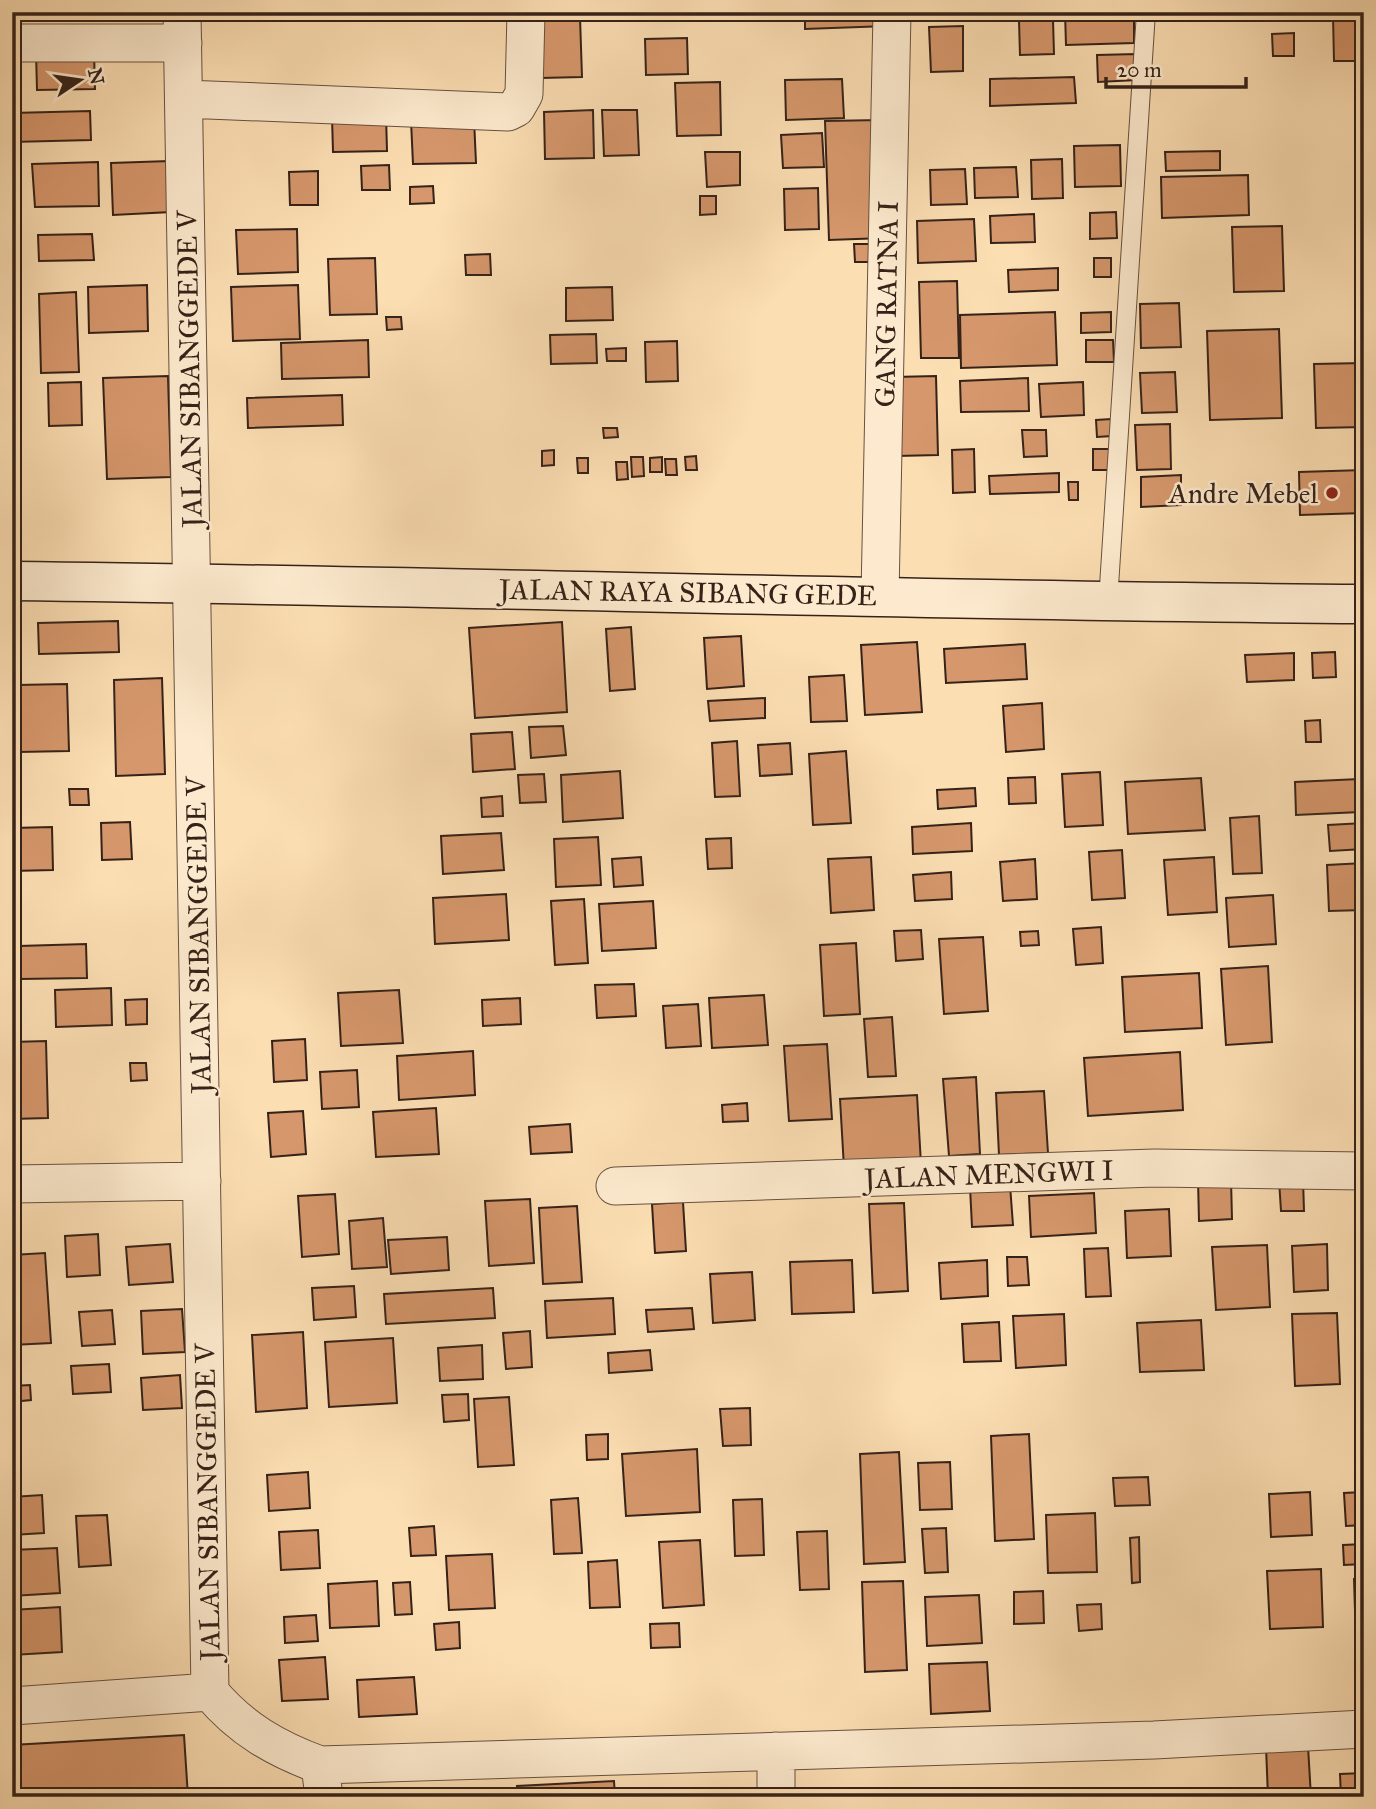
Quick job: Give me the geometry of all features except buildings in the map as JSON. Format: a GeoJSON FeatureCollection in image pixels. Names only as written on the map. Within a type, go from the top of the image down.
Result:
{"type":"FeatureCollection","features":[{"type":"Feature","properties":{"kind":"main road","name":"JALAN RAYA SIBANG GEDE"},"geometry":{"type":"LineString","coordinates":[[12,581],[880,595],[1108,602],[1364,604]]}},
{"type":"Feature","properties":{"kind":"street"},"geometry":{"type":"LineString","coordinates":[[184,99],[508,112],[516,108],[524,94],[526,12]]}},
{"type":"Feature","properties":{"kind":"street","name":"GANG RATNA I"},"geometry":{"type":"LineString","coordinates":[[880,595],[892,12]]}},
{"type":"Feature","properties":{"kind":"street"},"geometry":{"type":"LineString","coordinates":[[12,43],[183,28]]}},
{"type":"Feature","properties":{"kind":"street","name":"JALAN SIBANGGEDE V"},"geometry":{"type":"LineString","coordinates":[[183,28],[210,1692],[228,1713],[322,1781]]}},
{"type":"Feature","properties":{"kind":"street","name":"JALAN MENGWI I"},"geometry":{"type":"LineString","coordinates":[[615,1186],[1154,1168],[1364,1171]]}},
{"type":"Feature","properties":{"kind":"street"},"geometry":{"type":"LineString","coordinates":[[12,1184],[202,1181]]}},
{"type":"Feature","properties":{"kind":"street"},"geometry":{"type":"LineString","coordinates":[[12,1706],[210,1692]]}},
{"type":"Feature","properties":{"kind":"street"},"geometry":{"type":"LineString","coordinates":[[322,1781],[776,1751],[1141,1740],[1364,1729]]}},
{"type":"Feature","properties":{"kind":"street"},"geometry":{"type":"LineString","coordinates":[[776,1751],[776,1797]]}},
{"type":"Feature","properties":{"kind":"lane"},"geometry":{"type":"LineString","coordinates":[[1108,602],[1146,12]]}},
{"type":"Feature","properties":{"kind":"place","name":"Andre Mebel"},"geometry":{"type":"Point","coordinates":[1332,493]}}]}
